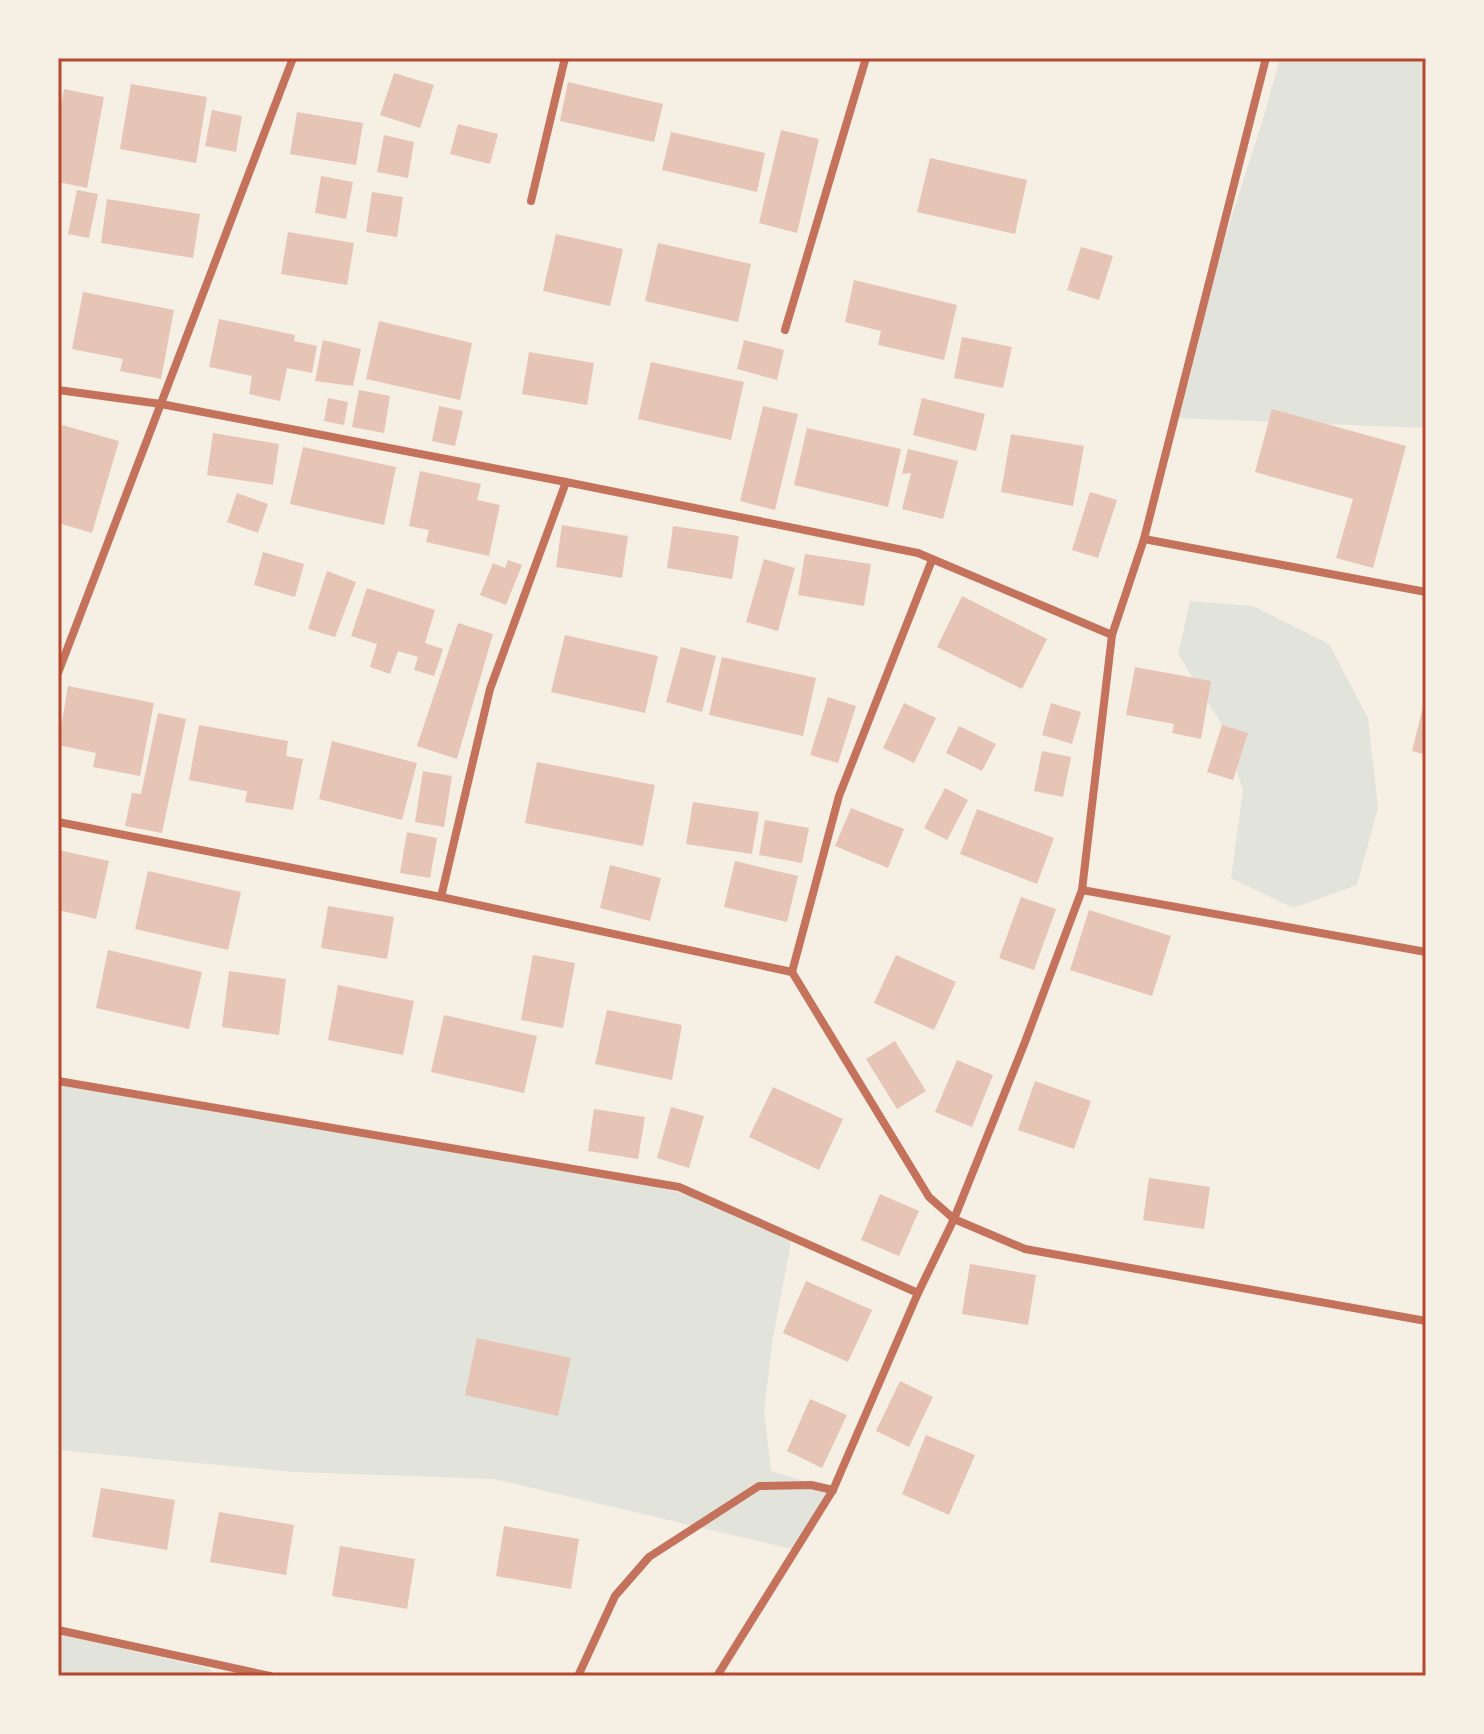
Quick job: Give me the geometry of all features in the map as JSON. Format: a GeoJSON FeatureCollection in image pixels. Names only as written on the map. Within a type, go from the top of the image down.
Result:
{"type":"FeatureCollection","features":[{"type":"Feature","properties":{"kind":"street"},"geometry":{"type":"LineString","coordinates":[[58,673],[61,656],[293,58]]}},
{"type":"Feature","properties":{"kind":"street"},"geometry":{"type":"LineString","coordinates":[[531,201],[565,58]]}},
{"type":"Feature","properties":{"kind":"street"},"geometry":{"type":"LineString","coordinates":[[785,330],[866,58]]}},
{"type":"Feature","properties":{"kind":"street"},"geometry":{"type":"LineString","coordinates":[[717,1676],[833,1490],[918,1293],[954,1219],[1082,890],[1112,635],[1144,539],[1266,58]]}},
{"type":"Feature","properties":{"kind":"street"},"geometry":{"type":"LineString","coordinates":[[58,390],[161,404],[918,553],[1112,635]]}},
{"type":"Feature","properties":{"kind":"street"},"geometry":{"type":"LineString","coordinates":[[441,897],[490,689],[566,482]]}},
{"type":"Feature","properties":{"kind":"street"},"geometry":{"type":"LineString","coordinates":[[1144,539],[1426,592]]}},
{"type":"Feature","properties":{"kind":"street"},"geometry":{"type":"LineString","coordinates":[[932,560],[839,796],[792,972],[929,1197],[954,1219],[1025,1249],[1426,1321]]}},
{"type":"Feature","properties":{"kind":"street"},"geometry":{"type":"LineString","coordinates":[[58,822],[441,897],[792,972]]}},
{"type":"Feature","properties":{"kind":"street"},"geometry":{"type":"LineString","coordinates":[[1082,890],[1426,952]]}},
{"type":"Feature","properties":{"kind":"street"},"geometry":{"type":"LineString","coordinates":[[58,1081],[679,1187],[918,1293]]}},
{"type":"Feature","properties":{"kind":"street"},"geometry":{"type":"LineString","coordinates":[[578,1676],[615,1596],[649,1557],[759,1486],[811,1485],[833,1490]]}},
{"type":"Feature","properties":{"kind":"street"},"geometry":{"type":"LineString","coordinates":[[58,1630],[270,1676]]}},
{"type":"Feature","properties":{"kind":"shaded area"},"geometry":{"type":"Polygon","coordinates":[[[1280,58],[1426,58],[1426,428],[1175,418],[1208,290],[1280,58]]]}},
{"type":"Feature","properties":{"kind":"shaded area"},"geometry":{"type":"Polygon","coordinates":[[[1190,601],[1253,606],[1329,644],[1368,718],[1378,808],[1357,885],[1293,908],[1231,878],[1243,790],[1222,725],[1178,654],[1190,601]]]}},
{"type":"Feature","properties":{"kind":"shaded area"},"geometry":{"type":"Polygon","coordinates":[[[58,1081],[601,1173],[707,1200],[792,1237],[773,1338],[764,1411],[771,1471],[833,1490],[796,1550],[494,1479],[295,1472],[58,1450],[58,1081]]]}},
{"type":"Feature","properties":{"kind":"shaded area"},"geometry":{"type":"Polygon","coordinates":[[[58,1634],[209,1668],[216,1676],[58,1676],[58,1634]]]}},
{"type":"Feature","properties":{"kind":"building"},"geometry":{"type":"Polygon","coordinates":[[[394,73],[434,85],[420,128],[380,115],[394,73]]]}},
{"type":"Feature","properties":{"kind":"building"},"geometry":{"type":"Polygon","coordinates":[[[568,82],[663,104],[654,142],[560,121],[568,82]]]}},
{"type":"Feature","properties":{"kind":"building"},"geometry":{"type":"Polygon","coordinates":[[[131,84],[207,97],[196,163],[120,149],[131,84]]]}},
{"type":"Feature","properties":{"kind":"building"},"geometry":{"type":"Polygon","coordinates":[[[64,89],[104,97],[87,188],[58,182],[58,122],[64,89]]]}},
{"type":"Feature","properties":{"kind":"building"},"geometry":{"type":"Polygon","coordinates":[[[212,110],[242,116],[236,152],[205,146],[212,110]]]}},
{"type":"Feature","properties":{"kind":"building"},"geometry":{"type":"Polygon","coordinates":[[[297,112],[363,123],[356,165],[290,154],[297,112]]]}},
{"type":"Feature","properties":{"kind":"building"},"geometry":{"type":"Polygon","coordinates":[[[458,124],[498,134],[490,164],[450,154],[458,124]]]}},
{"type":"Feature","properties":{"kind":"building"},"geometry":{"type":"Polygon","coordinates":[[[781,130],[819,139],[797,233],[759,223],[781,130]]]}},
{"type":"Feature","properties":{"kind":"building"},"geometry":{"type":"Polygon","coordinates":[[[671,132],[765,153],[757,192],[662,170],[671,132]]]}},
{"type":"Feature","properties":{"kind":"building"},"geometry":{"type":"Polygon","coordinates":[[[384,135],[414,142],[408,178],[377,172],[384,135]]]}},
{"type":"Feature","properties":{"kind":"building"},"geometry":{"type":"Polygon","coordinates":[[[930,158],[1027,180],[1015,234],[917,212],[930,158]]]}},
{"type":"Feature","properties":{"kind":"building"},"geometry":{"type":"Polygon","coordinates":[[[321,176],[353,182],[346,219],[315,213],[321,176]]]}},
{"type":"Feature","properties":{"kind":"building"},"geometry":{"type":"Polygon","coordinates":[[[77,190],[98,194],[89,238],[68,234],[77,190]]]}},
{"type":"Feature","properties":{"kind":"building"},"geometry":{"type":"Polygon","coordinates":[[[372,192],[403,197],[397,237],[366,232],[372,192]]]}},
{"type":"Feature","properties":{"kind":"building"},"geometry":{"type":"Polygon","coordinates":[[[107,199],[200,214],[193,258],[101,243],[107,199]]]}},
{"type":"Feature","properties":{"kind":"building"},"geometry":{"type":"Polygon","coordinates":[[[288,232],[354,243],[347,285],[281,274],[288,232]]]}},
{"type":"Feature","properties":{"kind":"building"},"geometry":{"type":"Polygon","coordinates":[[[556,234],[623,249],[610,306],[543,291],[556,234]]]}},
{"type":"Feature","properties":{"kind":"building"},"geometry":{"type":"Polygon","coordinates":[[[658,243],[751,264],[738,322],[645,301],[658,243]]]}},
{"type":"Feature","properties":{"kind":"building"},"geometry":{"type":"Polygon","coordinates":[[[1081,247],[1113,256],[1099,300],[1067,290],[1081,247]]]}},
{"type":"Feature","properties":{"kind":"building"},"geometry":{"type":"Polygon","coordinates":[[[854,280],[957,305],[944,360],[878,345],[881,331],[845,322],[854,280]]]}},
{"type":"Feature","properties":{"kind":"building"},"geometry":{"type":"Polygon","coordinates":[[[83,292],[174,310],[161,379],[120,371],[123,359],[72,349],[83,292]]]}},
{"type":"Feature","properties":{"kind":"building"},"geometry":{"type":"Polygon","coordinates":[[[219,319],[295,335],[294,341],[317,346],[312,373],[287,368],[280,401],[249,394],[252,376],[209,367],[219,319]]]}},
{"type":"Feature","properties":{"kind":"building"},"geometry":{"type":"Polygon","coordinates":[[[379,321],[472,343],[460,400],[366,379],[379,321]]]}},
{"type":"Feature","properties":{"kind":"building"},"geometry":{"type":"Polygon","coordinates":[[[962,337],[1012,347],[1003,388],[954,378],[962,337]]]}},
{"type":"Feature","properties":{"kind":"building"},"geometry":{"type":"Polygon","coordinates":[[[323,340],[361,349],[353,386],[315,381],[323,340]]]}},
{"type":"Feature","properties":{"kind":"building"},"geometry":{"type":"Polygon","coordinates":[[[744,340],[784,350],[777,380],[737,369],[744,340]]]}},
{"type":"Feature","properties":{"kind":"building"},"geometry":{"type":"Polygon","coordinates":[[[529,352],[594,363],[587,405],[522,394],[529,352]]]}},
{"type":"Feature","properties":{"kind":"building"},"geometry":{"type":"Polygon","coordinates":[[[651,362],[744,382],[731,440],[638,419],[651,362]]]}},
{"type":"Feature","properties":{"kind":"building"},"geometry":{"type":"Polygon","coordinates":[[[359,390],[390,396],[384,433],[352,427],[359,390]]]}},
{"type":"Feature","properties":{"kind":"building"},"geometry":{"type":"Polygon","coordinates":[[[328,398],[348,402],[344,425],[324,421],[328,398]]]}},
{"type":"Feature","properties":{"kind":"building"},"geometry":{"type":"Polygon","coordinates":[[[922,398],[985,414],[976,451],[913,435],[922,398]]]}},
{"type":"Feature","properties":{"kind":"building"},"geometry":{"type":"Polygon","coordinates":[[[439,406],[463,411],[455,446],[432,441],[439,406]]]}},
{"type":"Feature","properties":{"kind":"building"},"geometry":{"type":"Polygon","coordinates":[[[763,406],[798,414],[775,510],[740,501],[763,406]]]}},
{"type":"Feature","properties":{"kind":"building"},"geometry":{"type":"Polygon","coordinates":[[[1272,409],[1406,446],[1373,568],[1336,558],[1353,499],[1255,472],[1272,409]]]}},
{"type":"Feature","properties":{"kind":"building"},"geometry":{"type":"Polygon","coordinates":[[[62,425],[119,441],[92,533],[58,523],[58,439],[62,425]]]}},
{"type":"Feature","properties":{"kind":"building"},"geometry":{"type":"Polygon","coordinates":[[[807,428],[901,449],[888,507],[794,485],[807,428]]]}},
{"type":"Feature","properties":{"kind":"building"},"geometry":{"type":"Polygon","coordinates":[[[213,433],[279,444],[273,485],[207,475],[213,433]]]}},
{"type":"Feature","properties":{"kind":"building"},"geometry":{"type":"Polygon","coordinates":[[[1011,434],[1084,446],[1073,506],[1001,492],[1011,434]]]}},
{"type":"Feature","properties":{"kind":"building"},"geometry":{"type":"Polygon","coordinates":[[[303,447],[396,467],[384,525],[290,504],[303,447]]]}},
{"type":"Feature","properties":{"kind":"building"},"geometry":{"type":"Polygon","coordinates":[[[908,449],[958,461],[943,519],[902,509],[911,473],[902,474],[908,449]]]}},
{"type":"Feature","properties":{"kind":"building"},"geometry":{"type":"Polygon","coordinates":[[[420,471],[481,484],[477,500],[500,505],[489,556],[426,542],[429,530],[409,526],[420,471]]]}},
{"type":"Feature","properties":{"kind":"building"},"geometry":{"type":"Polygon","coordinates":[[[1090,492],[1117,500],[1098,558],[1072,550],[1090,492]]]}},
{"type":"Feature","properties":{"kind":"building"},"geometry":{"type":"Polygon","coordinates":[[[237,493],[268,504],[258,533],[227,522],[237,493]]]}},
{"type":"Feature","properties":{"kind":"building"},"geometry":{"type":"Polygon","coordinates":[[[562,525],[628,536],[622,578],[556,567],[562,525]]]}},
{"type":"Feature","properties":{"kind":"building"},"geometry":{"type":"Polygon","coordinates":[[[673,526],[739,536],[732,579],[667,568],[673,526]]]}},
{"type":"Feature","properties":{"kind":"building"},"geometry":{"type":"Polygon","coordinates":[[[263,552],[304,564],[295,597],[254,585],[263,552]]]}},
{"type":"Feature","properties":{"kind":"building"},"geometry":{"type":"Polygon","coordinates":[[[805,554],[871,564],[864,606],[798,595],[805,554]]]}},
{"type":"Feature","properties":{"kind":"building"},"geometry":{"type":"Polygon","coordinates":[[[764,559],[795,568],[778,631],[746,622],[764,559]]]}},
{"type":"Feature","properties":{"kind":"building"},"geometry":{"type":"Polygon","coordinates":[[[508,560],[522,565],[506,605],[480,595],[493,563],[505,568],[508,560]]]}},
{"type":"Feature","properties":{"kind":"building"},"geometry":{"type":"Polygon","coordinates":[[[327,571],[356,582],[335,637],[308,629],[327,571]]]}},
{"type":"Feature","properties":{"kind":"building"},"geometry":{"type":"Polygon","coordinates":[[[367,588],[435,610],[425,643],[443,649],[434,676],[414,670],[418,657],[398,651],[390,674],[370,667],[377,644],[351,636],[367,588]]]}},
{"type":"Feature","properties":{"kind":"building"},"geometry":{"type":"Polygon","coordinates":[[[962,596],[1047,639],[1022,689],[937,647],[962,596]]]}},
{"type":"Feature","properties":{"kind":"building"},"geometry":{"type":"Polygon","coordinates":[[[458,623],[493,634],[457,759],[417,746],[458,623]]]}},
{"type":"Feature","properties":{"kind":"building"},"geometry":{"type":"Polygon","coordinates":[[[565,635],[658,656],[645,713],[551,692],[565,635]]]}},
{"type":"Feature","properties":{"kind":"building"},"geometry":{"type":"Polygon","coordinates":[[[681,647],[716,656],[702,712],[666,702],[681,647]]]}},
{"type":"Feature","properties":{"kind":"building"},"geometry":{"type":"Polygon","coordinates":[[[722,657],[816,678],[803,736],[709,715],[722,657]]]}},
{"type":"Feature","properties":{"kind":"building"},"geometry":{"type":"Polygon","coordinates":[[[1135,667],[1211,681],[1201,739],[1172,733],[1174,724],[1126,715],[1135,667]]]}},
{"type":"Feature","properties":{"kind":"building"},"geometry":{"type":"Polygon","coordinates":[[[68,686],[154,703],[140,776],[93,767],[96,753],[58,745],[68,686]]]}},
{"type":"Feature","properties":{"kind":"building"},"geometry":{"type":"Polygon","coordinates":[[[828,697],[856,706],[838,763],[810,755],[828,697]]]}},
{"type":"Feature","properties":{"kind":"building"},"geometry":{"type":"Polygon","coordinates":[[[1426,699],[1426,755],[1412,751],[1426,699]]]}},
{"type":"Feature","properties":{"kind":"building"},"geometry":{"type":"Polygon","coordinates":[[[904,703],[936,718],[914,763],[883,748],[904,703]]]}},
{"type":"Feature","properties":{"kind":"building"},"geometry":{"type":"Polygon","coordinates":[[[1051,703],[1081,712],[1072,744],[1042,735],[1051,703]]]}},
{"type":"Feature","properties":{"kind":"building"},"geometry":{"type":"Polygon","coordinates":[[[158,713],[186,719],[162,833],[125,826],[132,793],[141,794],[158,713]]]}},
{"type":"Feature","properties":{"kind":"building"},"geometry":{"type":"Polygon","coordinates":[[[199,725],[288,741],[286,756],[303,759],[293,810],[245,802],[247,791],[189,780],[199,725]]]}},
{"type":"Feature","properties":{"kind":"building"},"geometry":{"type":"Polygon","coordinates":[[[1222,725],[1248,733],[1233,780],[1207,772],[1222,725]]]}},
{"type":"Feature","properties":{"kind":"building"},"geometry":{"type":"Polygon","coordinates":[[[959,726],[996,744],[982,771],[946,753],[959,726]]]}},
{"type":"Feature","properties":{"kind":"building"},"geometry":{"type":"Polygon","coordinates":[[[332,741],[417,763],[402,820],[319,799],[332,741]]]}},
{"type":"Feature","properties":{"kind":"building"},"geometry":{"type":"Polygon","coordinates":[[[1042,751],[1071,757],[1063,797],[1034,791],[1042,751]]]}},
{"type":"Feature","properties":{"kind":"building"},"geometry":{"type":"Polygon","coordinates":[[[537,762],[655,785],[643,846],[525,823],[537,762]]]}},
{"type":"Feature","properties":{"kind":"building"},"geometry":{"type":"Polygon","coordinates":[[[423,771],[452,776],[444,827],[415,822],[423,771]]]}},
{"type":"Feature","properties":{"kind":"building"},"geometry":{"type":"Polygon","coordinates":[[[945,788],[968,800],[947,840],[924,828],[945,788]]]}},
{"type":"Feature","properties":{"kind":"building"},"geometry":{"type":"Polygon","coordinates":[[[693,802],[759,812],[752,854],[686,844],[693,802]]]}},
{"type":"Feature","properties":{"kind":"building"},"geometry":{"type":"Polygon","coordinates":[[[851,808],[904,829],[888,868],[835,846],[851,808]]]}},
{"type":"Feature","properties":{"kind":"building"},"geometry":{"type":"Polygon","coordinates":[[[977,809],[1054,838],[1037,884],[960,854],[977,809]]]}},
{"type":"Feature","properties":{"kind":"building"},"geometry":{"type":"Polygon","coordinates":[[[765,820],[809,828],[802,863],[759,855],[765,820]]]}},
{"type":"Feature","properties":{"kind":"building"},"geometry":{"type":"Polygon","coordinates":[[[407,832],[437,838],[430,878],[400,873],[407,832]]]}},
{"type":"Feature","properties":{"kind":"building"},"geometry":{"type":"Polygon","coordinates":[[[58,850],[109,861],[96,919],[58,910],[58,850]]]}},
{"type":"Feature","properties":{"kind":"building"},"geometry":{"type":"Polygon","coordinates":[[[735,861],[798,876],[787,922],[724,907],[735,861]]]}},
{"type":"Feature","properties":{"kind":"building"},"geometry":{"type":"Polygon","coordinates":[[[610,865],[661,878],[650,921],[600,908],[610,865]]]}},
{"type":"Feature","properties":{"kind":"building"},"geometry":{"type":"Polygon","coordinates":[[[148,871],[241,892],[228,950],[135,929],[148,871]]]}},
{"type":"Feature","properties":{"kind":"building"},"geometry":{"type":"Polygon","coordinates":[[[1021,897],[1056,909],[1034,970],[999,958],[1021,897]]]}},
{"type":"Feature","properties":{"kind":"building"},"geometry":{"type":"Polygon","coordinates":[[[328,906],[394,917],[387,959],[321,948],[328,906]]]}},
{"type":"Feature","properties":{"kind":"building"},"geometry":{"type":"Polygon","coordinates":[[[1089,910],[1171,936],[1152,996],[1070,970],[1089,910]]]}},
{"type":"Feature","properties":{"kind":"building"},"geometry":{"type":"Polygon","coordinates":[[[108,950],[202,972],[189,1029],[96,1008],[108,950]]]}},
{"type":"Feature","properties":{"kind":"building"},"geometry":{"type":"Polygon","coordinates":[[[533,955],[575,963],[563,1028],[521,1020],[533,955]]]}},
{"type":"Feature","properties":{"kind":"building"},"geometry":{"type":"Polygon","coordinates":[[[896,955],[956,982],[934,1030],[874,1003],[896,955]]]}},
{"type":"Feature","properties":{"kind":"building"},"geometry":{"type":"Polygon","coordinates":[[[229,971],[286,979],[279,1035],[222,1027],[229,971]]]}},
{"type":"Feature","properties":{"kind":"building"},"geometry":{"type":"Polygon","coordinates":[[[338,985],[414,1001],[403,1055],[328,1040],[338,985]]]}},
{"type":"Feature","properties":{"kind":"building"},"geometry":{"type":"Polygon","coordinates":[[[607,1010],[682,1025],[672,1080],[595,1064],[607,1010]]]}},
{"type":"Feature","properties":{"kind":"building"},"geometry":{"type":"Polygon","coordinates":[[[444,1015],[537,1036],[524,1093],[431,1072],[444,1015]]]}},
{"type":"Feature","properties":{"kind":"building"},"geometry":{"type":"Polygon","coordinates":[[[895,1041],[926,1091],[897,1109],[866,1059],[895,1041]]]}},
{"type":"Feature","properties":{"kind":"building"},"geometry":{"type":"Polygon","coordinates":[[[957,1060],[993,1075],[972,1127],[935,1112],[957,1060]]]}},
{"type":"Feature","properties":{"kind":"building"},"geometry":{"type":"Polygon","coordinates":[[[1035,1081],[1091,1101],[1074,1149],[1018,1130],[1035,1081]]]}},
{"type":"Feature","properties":{"kind":"building"},"geometry":{"type":"Polygon","coordinates":[[[773,1087],[843,1119],[819,1170],[749,1137],[773,1087]]]}},
{"type":"Feature","properties":{"kind":"building"},"geometry":{"type":"Polygon","coordinates":[[[671,1107],[704,1116],[689,1168],[657,1158],[671,1107]]]}},
{"type":"Feature","properties":{"kind":"building"},"geometry":{"type":"Polygon","coordinates":[[[594,1109],[645,1117],[638,1159],[588,1151],[594,1109]]]}},
{"type":"Feature","properties":{"kind":"building"},"geometry":{"type":"Polygon","coordinates":[[[1149,1178],[1210,1187],[1204,1229],[1143,1220],[1149,1178]]]}},
{"type":"Feature","properties":{"kind":"building"},"geometry":{"type":"Polygon","coordinates":[[[880,1194],[919,1211],[899,1256],[861,1240],[880,1194]]]}},
{"type":"Feature","properties":{"kind":"building"},"geometry":{"type":"Polygon","coordinates":[[[970,1264],[1036,1275],[1028,1325],[962,1314],[970,1264]]]}},
{"type":"Feature","properties":{"kind":"building"},"geometry":{"type":"Polygon","coordinates":[[[806,1281],[872,1310],[848,1362],[783,1333],[806,1281]]]}},
{"type":"Feature","properties":{"kind":"building"},"geometry":{"type":"Polygon","coordinates":[[[477,1338],[571,1358],[558,1416],[465,1395],[477,1338]]]}},
{"type":"Feature","properties":{"kind":"building"},"geometry":{"type":"Polygon","coordinates":[[[900,1381],[933,1397],[909,1447],[876,1431],[900,1381]]]}},
{"type":"Feature","properties":{"kind":"building"},"geometry":{"type":"Polygon","coordinates":[[[810,1399],[847,1415],[822,1468],[787,1451],[810,1399]]]}},
{"type":"Feature","properties":{"kind":"building"},"geometry":{"type":"Polygon","coordinates":[[[926,1435],[975,1455],[949,1515],[902,1494],[926,1435]]]}},
{"type":"Feature","properties":{"kind":"building"},"geometry":{"type":"Polygon","coordinates":[[[101,1488],[175,1500],[167,1550],[92,1537],[101,1488]]]}},
{"type":"Feature","properties":{"kind":"building"},"geometry":{"type":"Polygon","coordinates":[[[219,1512],[294,1525],[286,1575],[210,1562],[219,1512]]]}},
{"type":"Feature","properties":{"kind":"building"},"geometry":{"type":"Polygon","coordinates":[[[504,1526],[579,1539],[571,1589],[496,1576],[504,1526]]]}},
{"type":"Feature","properties":{"kind":"building"},"geometry":{"type":"Polygon","coordinates":[[[340,1546],[415,1559],[407,1609],[332,1596],[340,1546]]]}}]}
